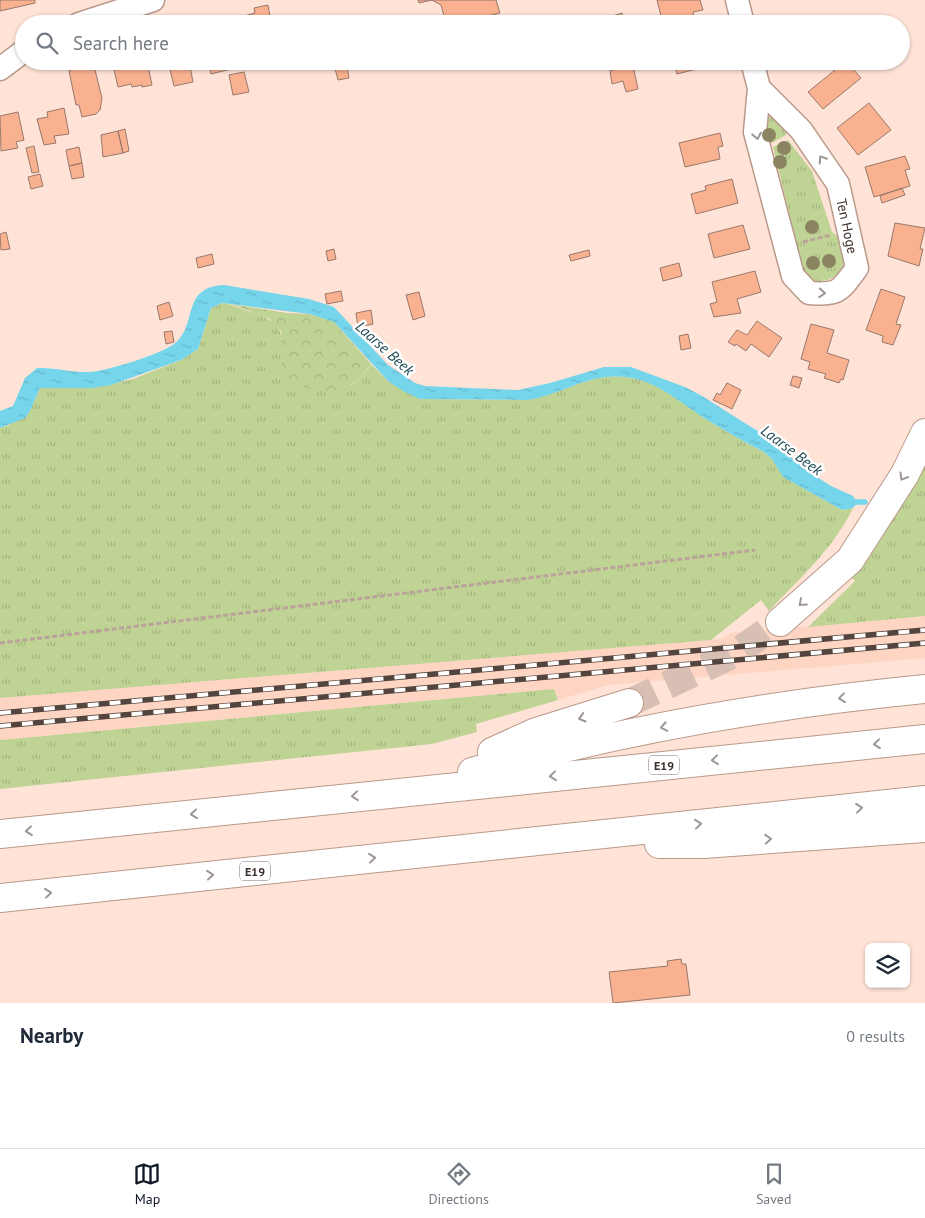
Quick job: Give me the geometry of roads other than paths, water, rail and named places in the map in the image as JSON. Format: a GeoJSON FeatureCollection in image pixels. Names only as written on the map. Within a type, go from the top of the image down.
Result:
{"type":"FeatureCollection","features":[{"type":"Feature","properties":{"kind":"highway"},"geometry":{"type":"LineString","coordinates":[[780,622],[850,560],[905,474],[925,434]]}},
{"type":"Feature","properties":{"kind":"highway"},"geometry":{"type":"LineString","coordinates":[[404,791],[538,753],[766,707],[925,690]]}},
{"type":"Feature","properties":{"kind":"highway"},"geometry":{"type":"LineString","coordinates":[[404,791],[536,732],[629,703]]}},
{"type":"Feature","properties":{"kind":"highway","name":"E19"},"geometry":{"type":"LineString","coordinates":[[0,834],[404,791],[925,739]]}},
{"type":"Feature","properties":{"kind":"highway","name":"E19"},"geometry":{"type":"LineString","coordinates":[[0,898],[925,800]]}},
{"type":"Feature","properties":{"kind":"highway"},"geometry":{"type":"LineString","coordinates":[[510,844],[703,844],[925,828]]}},
{"type":"Feature","properties":{"kind":"street"},"geometry":{"type":"LineString","coordinates":[[107,15],[153,0]]}},
{"type":"Feature","properties":{"kind":"street"},"geometry":{"type":"LineString","coordinates":[[737,0],[741,15]]}},
{"type":"Feature","properties":{"kind":"street"},"geometry":{"type":"LineString","coordinates":[[0,70],[15,58]]}},
{"type":"Feature","properties":{"kind":"street","name":"Ten Hoge"},"geometry":{"type":"LineString","coordinates":[[754,70],[759,88],[756,132],[793,276],[809,292],[830,294],[842,288],[856,268],[838,184],[800,130],[759,88]]}},
{"type":"Feature","properties":{"kind":"water"},"geometry":{"type":"Polygon","coordinates":[[[224,285],[309,299],[334,307],[388,365],[415,383],[425,386],[518,390],[550,383],[604,367],[631,367],[685,387],[702,396],[772,440],[806,470],[831,486],[853,496],[857,503],[853,508],[842,510],[783,477],[772,459],[764,452],[704,418],[659,388],[636,379],[622,377],[598,378],[528,400],[420,399],[388,381],[334,322],[310,314],[222,303],[211,308],[198,349],[181,360],[111,385],[92,388],[40,388],[25,418],[0,428],[0,411],[13,406],[25,378],[37,368],[77,372],[98,371],[158,352],[174,344],[182,336],[195,300],[201,292],[210,287],[224,285]]]}},
{"type":"Feature","properties":{"kind":"waterway","name":"Laarse Beek"},"geometry":{"type":"LineString","coordinates":[[851,502],[865,502]]}},
{"type":"Feature","properties":{"kind":"tunnel"},"geometry":{"type":"LineString","coordinates":[[629,703],[734,654],[780,622]]}},
{"type":"Feature","properties":{"kind":"railway"},"geometry":{"type":"LineString","coordinates":[[0,713],[925,630]]}},
{"type":"Feature","properties":{"kind":"railway"},"geometry":{"type":"LineString","coordinates":[[0,726],[925,643]]}}]}
